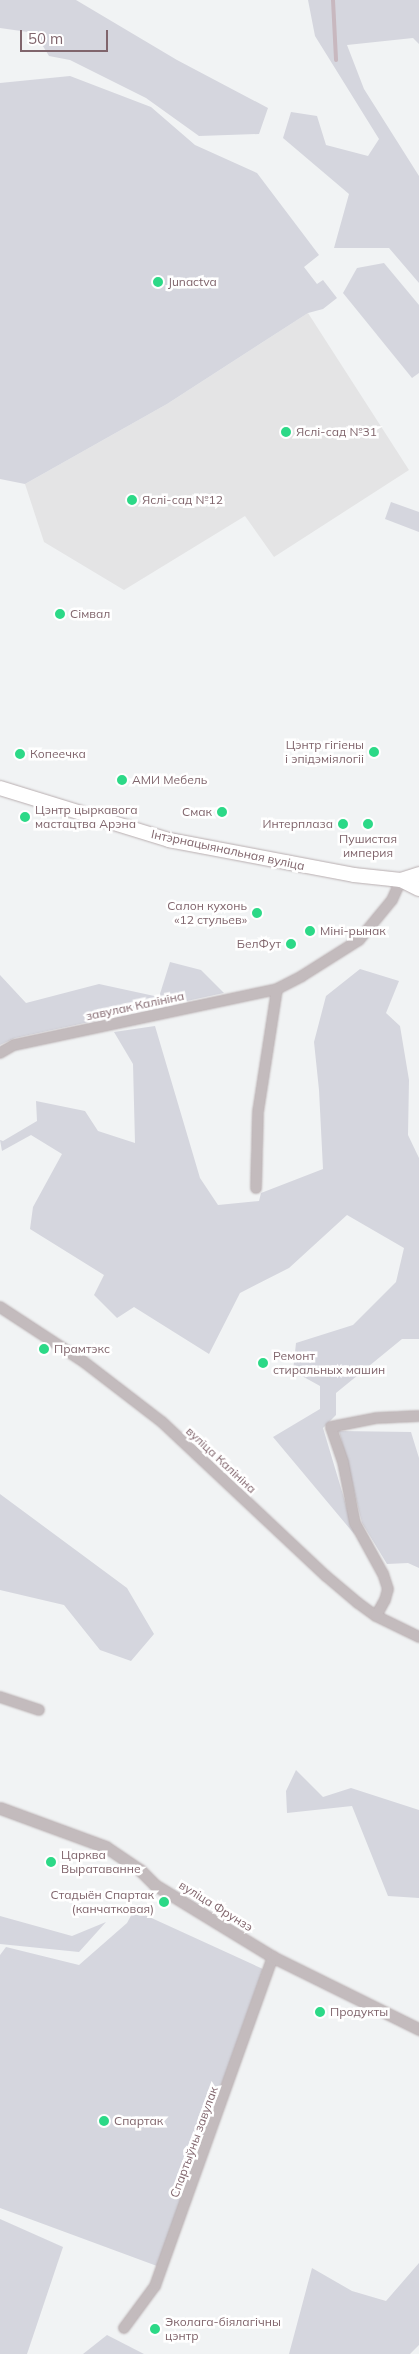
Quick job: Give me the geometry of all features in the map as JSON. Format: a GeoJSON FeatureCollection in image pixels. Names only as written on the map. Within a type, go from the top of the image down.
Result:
{"type":"FeatureCollection","features":[{"type":"Feature","properties":{"kind":"main road","name":"Інтэрнацыянальная вуліца"},"geometry":{"type":"LineString","coordinates":[[0,788],[169,840],[354,875],[401,880],[419,889]]}},
{"type":"Feature","properties":{"kind":"main road","name":"Інтэрнацыянальная вуліца"},"geometry":{"type":"LineString","coordinates":[[401,880],[419,874]]}},
{"type":"Feature","properties":{"kind":"street","name":"завулак Калініна"},"geometry":{"type":"LineString","coordinates":[[0,1053],[14,1045],[277,989],[302,976],[360,940],[392,900],[401,880]]}},
{"type":"Feature","properties":{"kind":"street"},"geometry":{"type":"LineString","coordinates":[[256,1188],[258,1112],[277,989]]}},
{"type":"Feature","properties":{"kind":"street","name":"вуліца Калініна"},"geometry":{"type":"LineString","coordinates":[[0,1307],[84,1362],[162,1422],[326,1576],[376,1616],[419,1637]]}},
{"type":"Feature","properties":{"kind":"street"},"geometry":{"type":"LineString","coordinates":[[376,1616],[385,1600],[388,1589],[384,1574],[355,1523],[343,1462],[331,1427],[377,1418],[419,1416]]}},
{"type":"Feature","properties":{"kind":"street"},"geometry":{"type":"LineString","coordinates":[[0,1697],[39,1710]]}},
{"type":"Feature","properties":{"kind":"street","name":"вуліца Фрунзэ"},"geometry":{"type":"LineString","coordinates":[[0,1808],[106,1847],[140,1870],[155,1885],[273,1957],[419,2029]]}},
{"type":"Feature","properties":{"kind":"street","name":"Спартыўны завулак"},"geometry":{"type":"LineString","coordinates":[[124,2328],[155,2286],[273,1957]]}},
{"type":"Feature","properties":{"kind":"shaded area"},"geometry":{"type":"Polygon","coordinates":[[[0,0],[76,0],[177,60],[268,108],[259,134],[199,136],[146,98],[70,60],[49,56],[35,33],[0,28],[0,0]]]}},
{"type":"Feature","properties":{"kind":"shaded area"},"geometry":{"type":"Polygon","coordinates":[[[308,0],[419,0],[419,44],[413,38],[347,45],[364,89],[419,176],[419,283],[389,248],[334,248],[349,194],[283,138],[291,112],[317,116],[326,145],[368,156],[379,139],[315,36],[308,0]]]}},
{"type":"Feature","properties":{"kind":"shaded area","name":"Junactva"},"geometry":{"type":"Polygon","coordinates":[[[70,76],[151,107],[195,145],[257,173],[319,255],[304,267],[317,284],[323,280],[337,298],[323,309],[308,313],[167,404],[25,484],[0,479],[0,83],[70,76]]]}},
{"type":"Feature","properties":{"kind":"shaded area"},"geometry":{"type":"Polygon","coordinates":[[[384,263],[419,305],[419,373],[412,378],[343,293],[357,268],[384,263]]]}},
{"type":"Feature","properties":{"kind":"shaded area"},"geometry":{"type":"Polygon","coordinates":[[[308,313],[409,470],[274,557],[245,516],[124,590],[44,542],[25,484],[167,404],[308,313]]]}},
{"type":"Feature","properties":{"kind":"shaded area"},"geometry":{"type":"Polygon","coordinates":[[[391,502],[419,512],[419,532],[385,519],[391,502]]]}},
{"type":"Feature","properties":{"kind":"shaded area"},"geometry":{"type":"Polygon","coordinates":[[[170,962],[201,970],[224,993],[15,1038],[0,1045],[0,975],[26,1003],[99,984],[159,997],[170,962]]]}},
{"type":"Feature","properties":{"kind":"shaded area"},"geometry":{"type":"Polygon","coordinates":[[[360,969],[399,981],[386,1013],[400,1026],[409,1080],[408,1135],[419,1158],[419,1339],[402,1339],[336,1393],[336,1415],[323,1428],[355,1535],[273,1437],[320,1409],[320,1386],[293,1371],[296,1343],[353,1325],[396,1282],[404,1248],[347,1215],[289,1268],[240,1293],[209,1354],[134,1307],[117,1318],[94,1295],[104,1275],[30,1229],[33,1207],[62,1154],[31,1135],[2,1151],[0,1140],[3,1141],[37,1121],[36,1101],[85,1111],[98,1131],[135,1143],[133,1064],[114,1032],[155,1026],[200,1178],[218,1205],[259,1201],[261,1193],[323,1169],[319,1090],[314,1042],[326,996],[360,969]]]}},
{"type":"Feature","properties":{"kind":"shaded area"},"geometry":{"type":"Polygon","coordinates":[[[339,1431],[411,1432],[419,1458],[419,1568],[408,1563],[387,1564],[362,1523],[339,1431]]]}},
{"type":"Feature","properties":{"kind":"shaded area"},"geometry":{"type":"Polygon","coordinates":[[[0,1494],[127,1588],[154,1634],[131,1661],[100,1650],[64,1605],[0,1590],[0,1494]]]}},
{"type":"Feature","properties":{"kind":"shaded area"},"geometry":{"type":"Polygon","coordinates":[[[296,1770],[323,1797],[351,1788],[419,1810],[419,1898],[388,1896],[352,1806],[287,1813],[286,1791],[296,1770]]]}},
{"type":"Feature","properties":{"kind":"shaded area","name":"Спартак"},"geometry":{"type":"Polygon","coordinates":[[[134,1910],[263,1969],[157,2266],[0,2208],[0,1955],[6,1947],[79,1965],[127,1923],[134,1910]]]}},
{"type":"Feature","properties":{"kind":"shaded area"},"geometry":{"type":"Polygon","coordinates":[[[0,1916],[72,1936],[106,1922],[79,1952],[0,1944],[0,1916]]]}},
{"type":"Feature","properties":{"kind":"shaded area"},"geometry":{"type":"Polygon","coordinates":[[[0,2219],[63,2247],[27,2354],[0,2354],[0,2219]]]}},
{"type":"Feature","properties":{"kind":"shaded area"},"geometry":{"type":"Polygon","coordinates":[[[419,2263],[419,2345],[410,2354],[289,2354],[312,2268],[352,2291],[386,2301],[419,2263]]]}},
{"type":"Feature","properties":{"kind":"shaded area"},"geometry":{"type":"Polygon","coordinates":[[[107,2335],[144,2354],[83,2354],[107,2335]]]}},
{"type":"Feature","properties":{"kind":"waterway"},"geometry":{"type":"LineString","coordinates":[[333,0],[336,60]]}},
{"type":"Feature","properties":{"kind":"place","name":"Junactva"},"geometry":{"type":"Point","coordinates":[158,282]}},
{"type":"Feature","properties":{"kind":"place","name":"Яслі-сад №31"},"geometry":{"type":"Point","coordinates":[286,432]}},
{"type":"Feature","properties":{"kind":"place","name":"Яслі-сад №12"},"geometry":{"type":"Point","coordinates":[132,500]}},
{"type":"Feature","properties":{"kind":"place","name":"Сімвал"},"geometry":{"type":"Point","coordinates":[60,614]}},
{"type":"Feature","properties":{"kind":"place","name":"Цэнтр гігіены і эпідэміялогіі"},"geometry":{"type":"Point","coordinates":[374,752]}},
{"type":"Feature","properties":{"kind":"place","name":"Копеечка"},"geometry":{"type":"Point","coordinates":[20,754]}},
{"type":"Feature","properties":{"kind":"place","name":"АМИ Мебель"},"geometry":{"type":"Point","coordinates":[122,780]}},
{"type":"Feature","properties":{"kind":"place","name":"Смак"},"geometry":{"type":"Point","coordinates":[222,812]}},
{"type":"Feature","properties":{"kind":"place","name":"Цэнтр цыркавога мастацтва Арэна"},"geometry":{"type":"Point","coordinates":[25,817]}},
{"type":"Feature","properties":{"kind":"place","name":"Интерплаза"},"geometry":{"type":"Point","coordinates":[343,824]}},
{"type":"Feature","properties":{"kind":"place","name":"Пушистая империя"},"geometry":{"type":"Point","coordinates":[368,824]}},
{"type":"Feature","properties":{"kind":"place","name":"Салон кухонь «12 стульев»"},"geometry":{"type":"Point","coordinates":[257,913]}},
{"type":"Feature","properties":{"kind":"place","name":"Міні-рынак"},"geometry":{"type":"Point","coordinates":[310,931]}},
{"type":"Feature","properties":{"kind":"place","name":"БелФут"},"geometry":{"type":"Point","coordinates":[291,944]}},
{"type":"Feature","properties":{"kind":"place","name":"Прамтэкс"},"geometry":{"type":"Point","coordinates":[44,1349]}},
{"type":"Feature","properties":{"kind":"place","name":"Ремонт стиральных машин"},"geometry":{"type":"Point","coordinates":[263,1363]}},
{"type":"Feature","properties":{"kind":"place","name":"Царква Выратаванне"},"geometry":{"type":"Point","coordinates":[51,1862]}},
{"type":"Feature","properties":{"kind":"place","name":"Стадыён Спартак (канчатковая)"},"geometry":{"type":"Point","coordinates":[164,1902]}},
{"type":"Feature","properties":{"kind":"place","name":"Продукты"},"geometry":{"type":"Point","coordinates":[320,2012]}},
{"type":"Feature","properties":{"kind":"place","name":"Спартак"},"geometry":{"type":"Point","coordinates":[104,2121]}},
{"type":"Feature","properties":{"kind":"place","name":"Эколага-біялагічны цэнтр"},"geometry":{"type":"Point","coordinates":[155,2329]}}]}
